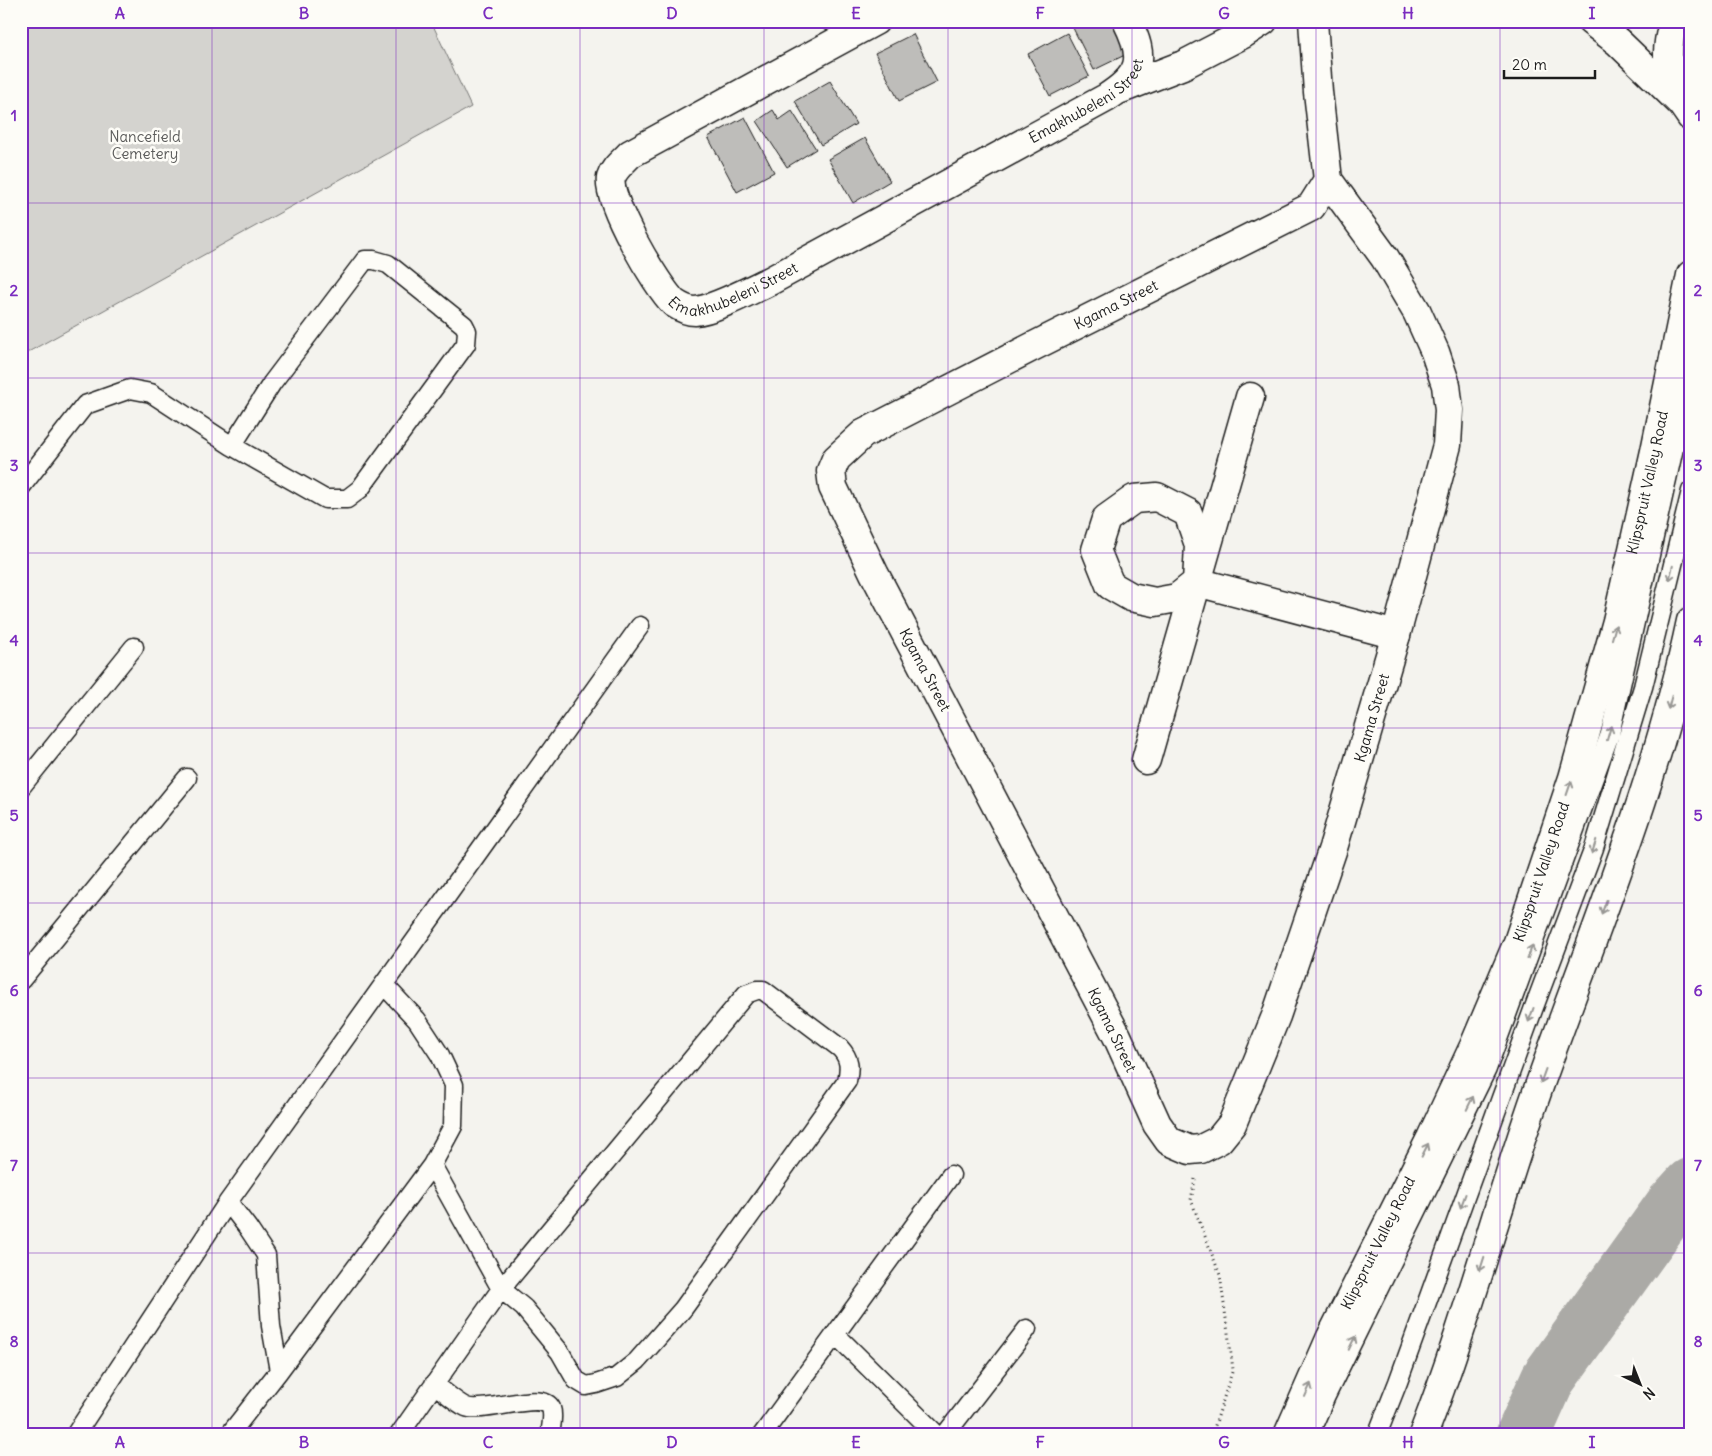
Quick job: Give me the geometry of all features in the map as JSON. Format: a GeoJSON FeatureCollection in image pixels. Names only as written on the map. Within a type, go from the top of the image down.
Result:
{"type":"FeatureCollection","features":[{"type":"Feature","properties":{"kind":"street","name":"Emakhubeleni Street"},"geometry":{"type":"LineString","coordinates":[[875,21],[630,154],[617,167],[611,178],[615,200],[632,239],[655,278],[674,302],[685,309],[695,311],[717,305],[770,281],[1121,89],[1134,75],[1138,57],[1136,39],[1127,21]]}},
{"type":"Feature","properties":{"kind":"street"},"geometry":{"type":"LineString","coordinates":[[1121,89],[1182,65],[1263,21]]}},
{"type":"Feature","properties":{"kind":"street","name":"Kgama Street"},"geometry":{"type":"LineString","coordinates":[[1313,21],[1318,92],[1328,180],[1385,258],[1417,312],[1435,352],[1446,385],[1449,410],[1447,445],[1396,635],[1334,848],[1276,1016],[1232,1124],[1218,1140],[1201,1149],[1190,1150],[1169,1141],[1157,1124],[1117,1036],[866,557],[833,487],[831,471],[836,459],[863,434],[1312,207],[1328,180]]}},
{"type":"Feature","properties":{"kind":"street"},"geometry":{"type":"LineString","coordinates":[[1591,21],[1618,42],[1685,110]]}},
{"type":"Feature","properties":{"kind":"street"},"geometry":{"type":"LineString","coordinates":[[1674,21],[1667,50],[1669,76],[1685,110]]}},
{"type":"Feature","properties":{"kind":"street","name":"Klipspruit Valley Road"},"geometry":{"type":"LineString","coordinates":[[1288,1435],[1331,1337],[1431,1138],[1470,1055],[1518,942],[1573,778],[1616,621],[1655,451],[1691,275]]}},
{"type":"Feature","properties":{"kind":"street"},"geometry":{"type":"LineString","coordinates":[[1146,760],[1250,397]]}},
{"type":"Feature","properties":{"kind":"street"},"geometry":{"type":"LineString","coordinates":[[1197,582],[1396,635]]}},
{"type":"Feature","properties":{"kind":"street"},"geometry":{"type":"LineString","coordinates":[[1423,1435],[1446,1375],[1537,1094],[1638,815],[1691,621]]}},
{"type":"Feature","properties":{"kind":"lane"},"geometry":{"type":"LineString","coordinates":[[21,487],[85,405],[130,389],[151,393],[232,446],[325,499],[347,499],[360,489],[466,344],[467,331],[464,325],[388,264],[374,260],[365,260],[272,384],[232,446]]}},
{"type":"Feature","properties":{"kind":"lane","name":"Klipspruit Valley Road"},"geometry":{"type":"LineString","coordinates":[[1309,1435],[1330,1387],[1487,1068],[1610,734],[1691,372]]}},
{"type":"Feature","properties":{"kind":"lane"},"geometry":{"type":"LineString","coordinates":[[1377,1435],[1594,848],[1643,687],[1691,491]]}},
{"type":"Feature","properties":{"kind":"lane"},"geometry":{"type":"LineString","coordinates":[[75,1435],[228,1202],[640,626]]}},
{"type":"Feature","properties":{"kind":"lane"},"geometry":{"type":"LineString","coordinates":[[21,787],[134,648]]}},
{"type":"Feature","properties":{"kind":"lane"},"geometry":{"type":"LineString","coordinates":[[21,980],[187,778]]}},
{"type":"Feature","properties":{"kind":"lane"},"geometry":{"type":"LineString","coordinates":[[230,1435],[432,1165],[453,1126],[454,1085],[440,1055],[417,1020],[384,985]]}},
{"type":"Feature","properties":{"kind":"lane"},"geometry":{"type":"LineString","coordinates":[[399,1435],[501,1289],[746,994],[763,990],[840,1048],[850,1066],[847,1081],[683,1309],[637,1361],[617,1377],[596,1384],[586,1386],[576,1380],[554,1344],[524,1308],[501,1289],[432,1165]]}},
{"type":"Feature","properties":{"kind":"lane"},"geometry":{"type":"LineString","coordinates":[[762,1435],[951,1176]]}},
{"type":"Feature","properties":{"kind":"lane"},"geometry":{"type":"LineString","coordinates":[[228,1202],[266,1255],[271,1326],[279,1371]]}},
{"type":"Feature","properties":{"kind":"lane"},"geometry":{"type":"LineString","coordinates":[[944,1435],[1027,1328]]}},
{"type":"Feature","properties":{"kind":"lane"},"geometry":{"type":"LineString","coordinates":[[836,1334],[937,1435]]}},
{"type":"Feature","properties":{"kind":"lane"},"geometry":{"type":"LineString","coordinates":[[434,1384],[466,1407],[482,1409],[534,1400],[546,1402],[550,1406],[552,1413],[550,1435]]}},
{"type":"Feature","properties":{"kind":"path"},"geometry":{"type":"LineString","coordinates":[[1201,1149],[1191,1200],[1220,1275],[1233,1369],[1212,1435]]}},
{"type":"Feature","properties":{"kind":"green space","name":"Nancefield Cemetery"},"geometry":{"type":"Polygon","coordinates":[[[21,21],[431,21],[471,107],[21,356],[21,21]]]}},
{"type":"Feature","properties":{"kind":"building"},"geometry":{"type":"Polygon","coordinates":[[[1086,21],[1114,21],[1129,53],[1094,70],[1073,28],[1086,21]]]}},
{"type":"Feature","properties":{"kind":"building"},"geometry":{"type":"Polygon","coordinates":[[[1067,33],[1089,76],[1050,96],[1028,54],[1067,33]]]}},
{"type":"Feature","properties":{"kind":"building"},"geometry":{"type":"Polygon","coordinates":[[[913,34],[937,82],[899,101],[875,53],[913,34]]]}},
{"type":"Feature","properties":{"kind":"building"},"geometry":{"type":"Polygon","coordinates":[[[830,81],[856,124],[821,145],[795,101],[830,81]]]}},
{"type":"Feature","properties":{"kind":"building"},"geometry":{"type":"Polygon","coordinates":[[[773,110],[779,120],[792,111],[816,149],[787,167],[757,121],[773,110]]]}},
{"type":"Feature","properties":{"kind":"building"},"geometry":{"type":"Polygon","coordinates":[[[745,117],[774,172],[737,192],[708,137],[745,117]]]}},
{"type":"Feature","properties":{"kind":"building"},"geometry":{"type":"Polygon","coordinates":[[[865,138],[890,181],[853,203],[828,159],[865,138]]]}},
{"type":"Feature","properties":{"kind":"waterway"},"geometry":{"type":"LineString","coordinates":[[1523,1435],[1548,1379],[1672,1206],[1691,1185]]}}]}
